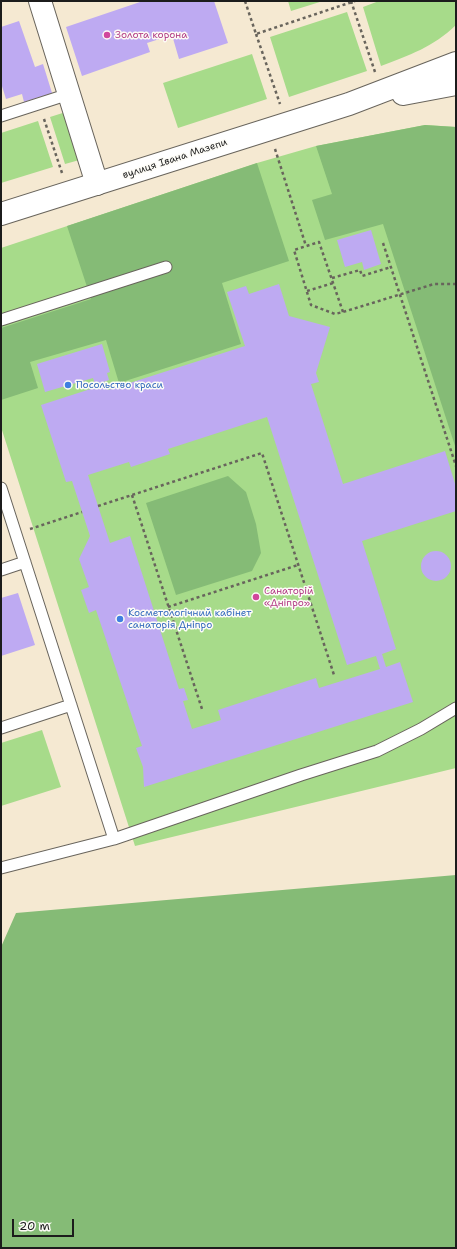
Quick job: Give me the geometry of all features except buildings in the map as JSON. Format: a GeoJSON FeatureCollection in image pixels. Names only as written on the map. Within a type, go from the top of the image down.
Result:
{"type":"FeatureCollection","features":[{"type":"Feature","properties":{"kind":"street"},"geometry":{"type":"LineString","coordinates":[[40,1],[97,184]]}},
{"type":"Feature","properties":{"kind":"street"},"geometry":{"type":"LineString","coordinates":[[349,104],[442,58],[456,48]]}},
{"type":"Feature","properties":{"kind":"street"},"geometry":{"type":"LineString","coordinates":[[349,104],[456,63]]}},
{"type":"Feature","properties":{"kind":"street"},"geometry":{"type":"LineString","coordinates":[[349,104],[456,84]]}},
{"type":"Feature","properties":{"kind":"street"},"geometry":{"type":"LineString","coordinates":[[349,104],[456,100]]}},
{"type":"Feature","properties":{"kind":"street","name":"вулиця Івана Мазепи"},"geometry":{"type":"LineString","coordinates":[[1,214],[349,104]]}},
{"type":"Feature","properties":{"kind":"lane"},"geometry":{"type":"LineString","coordinates":[[1,116],[69,94]]}},
{"type":"Feature","properties":{"kind":"lane"},"geometry":{"type":"LineString","coordinates":[[1,320],[166,267]]}},
{"type":"Feature","properties":{"kind":"lane"},"geometry":{"type":"LineString","coordinates":[[1,488],[114,839]]}},
{"type":"Feature","properties":{"kind":"lane"},"geometry":{"type":"LineString","coordinates":[[1,570],[25,562]]}},
{"type":"Feature","properties":{"kind":"lane"},"geometry":{"type":"LineString","coordinates":[[1,728],[71,705]]}},
{"type":"Feature","properties":{"kind":"lane"},"geometry":{"type":"LineString","coordinates":[[1,868],[114,839],[377,751],[421,729],[456,708]]}},
{"type":"Feature","properties":{"kind":"path"},"geometry":{"type":"LineString","coordinates":[[245,1],[280,104]]}},
{"type":"Feature","properties":{"kind":"path"},"geometry":{"type":"LineString","coordinates":[[256,34],[355,1]]}},
{"type":"Feature","properties":{"kind":"path"},"geometry":{"type":"LineString","coordinates":[[351,2],[375,75]]}},
{"type":"Feature","properties":{"kind":"path"},"geometry":{"type":"LineString","coordinates":[[39,103],[62,173]]}},
{"type":"Feature","properties":{"kind":"path"},"geometry":{"type":"LineString","coordinates":[[274,146],[306,246]]}},
{"type":"Feature","properties":{"kind":"path"},"geometry":{"type":"LineString","coordinates":[[343,312],[320,242],[294,250],[312,306],[335,314],[343,312],[434,284],[456,284]]}},
{"type":"Feature","properties":{"kind":"path"},"geometry":{"type":"LineString","coordinates":[[383,243],[456,466]]}},
{"type":"Feature","properties":{"kind":"path"},"geometry":{"type":"LineString","coordinates":[[332,278],[360,270],[362,276],[391,267]]}},
{"type":"Feature","properties":{"kind":"path"},"geometry":{"type":"LineString","coordinates":[[307,291],[333,283]]}},
{"type":"Feature","properties":{"kind":"path"},"geometry":{"type":"LineString","coordinates":[[98,506],[262,453],[334,675]]}},
{"type":"Feature","properties":{"kind":"path"},"geometry":{"type":"LineString","coordinates":[[132,495],[202,709]]}},
{"type":"Feature","properties":{"kind":"path"},"geometry":{"type":"LineString","coordinates":[[16,533],[82,512]]}},
{"type":"Feature","properties":{"kind":"path"},"geometry":{"type":"LineString","coordinates":[[168,607],[298,565]]}},
{"type":"Feature","properties":{"kind":"green space"},"geometry":{"type":"Polygon","coordinates":[[[288,1],[323,1],[291,11],[288,1]]]}},
{"type":"Feature","properties":{"kind":"green space"},"geometry":{"type":"Polygon","coordinates":[[[379,1],[456,1],[456,25],[430,45],[381,66],[363,7],[379,1]]]}},
{"type":"Feature","properties":{"kind":"green space"},"geometry":{"type":"Polygon","coordinates":[[[347,12],[367,71],[289,97],[270,37],[347,12]]]}},
{"type":"Feature","properties":{"kind":"green space"},"geometry":{"type":"Polygon","coordinates":[[[252,54],[267,99],[178,128],[163,83],[252,54]]]}},
{"type":"Feature","properties":{"kind":"green space"},"geometry":{"type":"Polygon","coordinates":[[[69,111],[83,159],[65,164],[50,117],[69,111]]]}},
{"type":"Feature","properties":{"kind":"green space"},"geometry":{"type":"Polygon","coordinates":[[[38,121],[53,167],[1,183],[1,133],[38,121]]]}},
{"type":"Feature","properties":{"kind":"green space","name":"Санаторій «Дніпро»"},"geometry":{"type":"Polygon","coordinates":[[[425,125],[456,127],[456,768],[135,846],[1,427],[1,248],[257,163],[316,146],[425,125]]]}},
{"type":"Feature","properties":{"kind":"green space"},"geometry":{"type":"Polygon","coordinates":[[[425,125],[456,127],[456,449],[383,224],[325,240],[312,200],[332,194],[316,146],[425,125]]]}},
{"type":"Feature","properties":{"kind":"green space"},"geometry":{"type":"Polygon","coordinates":[[[257,163],[289,261],[222,283],[241,344],[119,383],[106,340],[30,362],[38,388],[1,400],[1,328],[91,299],[67,226],[257,163]]]}},
{"type":"Feature","properties":{"kind":"green space"},"geometry":{"type":"Polygon","coordinates":[[[228,476],[246,492],[256,524],[261,553],[252,571],[176,595],[146,503],[228,476]]]}},
{"type":"Feature","properties":{"kind":"green space"},"geometry":{"type":"Polygon","coordinates":[[[42,730],[61,787],[1,806],[1,743],[42,730]]]}},
{"type":"Feature","properties":{"kind":"green space"},"geometry":{"type":"Polygon","coordinates":[[[456,875],[456,1248],[1,1248],[1,947],[16,913],[456,875]]]}},
{"type":"Feature","properties":{"kind":"place","name":"Золота корона"},"geometry":{"type":"Point","coordinates":[107,35]}},
{"type":"Feature","properties":{"kind":"place","name":"Посольство краси"},"geometry":{"type":"Point","coordinates":[68,385]}},
{"type":"Feature","properties":{"kind":"place","name":"Санаторій «Дніпро»"},"geometry":{"type":"Point","coordinates":[256,597]}},
{"type":"Feature","properties":{"kind":"place","name":"Косметологічний кабінет санаторія Дніпро"},"geometry":{"type":"Point","coordinates":[120,619]}}]}
